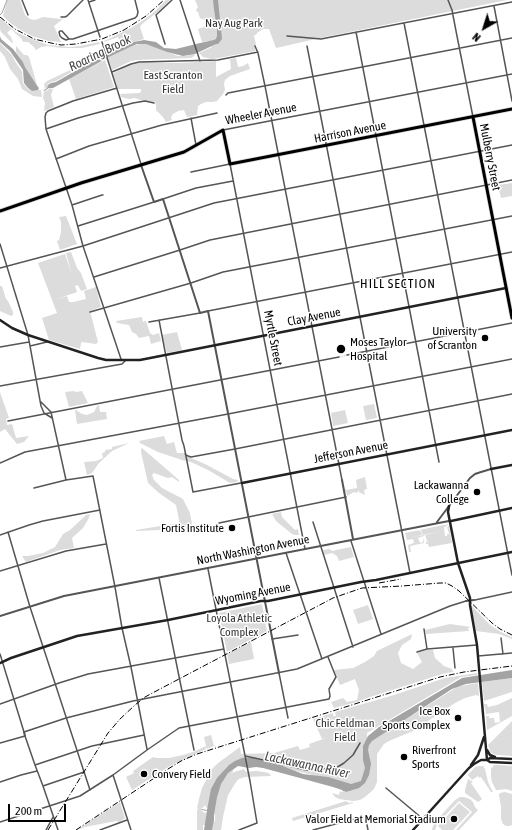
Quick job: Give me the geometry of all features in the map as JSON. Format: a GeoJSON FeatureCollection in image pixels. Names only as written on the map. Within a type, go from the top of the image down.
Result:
{"type":"FeatureCollection","features":[{"type":"Feature","properties":{"kind":"main road","name":"Harrison Avenue"},"geometry":{"type":"LineString","coordinates":[[230,164],[512,109]]}},
{"type":"Feature","properties":{"kind":"main road","name":"Mulberry Street"},"geometry":{"type":"LineString","coordinates":[[473,117],[512,318]]}},
{"type":"Feature","properties":{"kind":"main road","name":"Wheeler Avenue"},"geometry":{"type":"LineString","coordinates":[[0,210],[184,152],[223,130]]}},
{"type":"Feature","properties":{"kind":"main road","name":"Myrtle Street"},"geometry":{"type":"LineString","coordinates":[[223,130],[230,164]]}},
{"type":"Feature","properties":{"kind":"main road","name":"Clay Avenue"},"geometry":{"type":"LineString","coordinates":[[0,320],[12,328],[28,335],[98,358],[125,361],[140,360],[215,346],[506,288]]}},
{"type":"Feature","properties":{"kind":"main road","name":"Jefferson Avenue"},"geometry":{"type":"LineString","coordinates":[[242,483],[512,430]]}},
{"type":"Feature","properties":{"kind":"main road"},"geometry":{"type":"LineString","coordinates":[[491,469],[512,465]]}},
{"type":"Feature","properties":{"kind":"main road"},"geometry":{"type":"LineString","coordinates":[[449,506],[448,512],[458,563],[470,598],[480,671],[487,760]]}},
{"type":"Feature","properties":{"kind":"main road","name":"North Washington Avenue"},"geometry":{"type":"LineString","coordinates":[[450,520],[512,508]]}},
{"type":"Feature","properties":{"kind":"main road","name":"Wyoming Avenue"},"geometry":{"type":"LineString","coordinates":[[1,662],[77,636],[168,620],[512,552]]}},
{"type":"Feature","properties":{"kind":"main road"},"geometry":{"type":"LineString","coordinates":[[413,830],[469,768],[478,755],[485,734]]}},
{"type":"Feature","properties":{"kind":"main road"},"geometry":{"type":"LineString","coordinates":[[486,750],[497,758]]}},
{"type":"Feature","properties":{"kind":"main road"},"geometry":{"type":"LineString","coordinates":[[469,768],[478,761],[487,760],[490,758],[512,759]]}},
{"type":"Feature","properties":{"kind":"main road"},"geometry":{"type":"LineString","coordinates":[[487,760],[490,762],[512,763]]}},
{"type":"Feature","properties":{"kind":"street"},"geometry":{"type":"LineString","coordinates":[[22,0],[28,15]]}},
{"type":"Feature","properties":{"kind":"street"},"geometry":{"type":"LineString","coordinates":[[61,17],[67,16],[83,0]]}},
{"type":"Feature","properties":{"kind":"street"},"geometry":{"type":"LineString","coordinates":[[95,0],[89,1],[100,37]]}},
{"type":"Feature","properties":{"kind":"street"},"geometry":{"type":"LineString","coordinates":[[69,39],[62,31],[59,32],[60,36],[66,40],[98,31],[130,20],[137,16],[138,12],[135,0]]}},
{"type":"Feature","properties":{"kind":"street"},"geometry":{"type":"LineString","coordinates":[[165,44],[156,16],[172,0]]}},
{"type":"Feature","properties":{"kind":"street"},"geometry":{"type":"LineString","coordinates":[[180,0],[200,61]]}},
{"type":"Feature","properties":{"kind":"street","name":"Mulberry Street"},"geometry":{"type":"LineString","coordinates":[[448,0],[453,14],[473,117]]}},
{"type":"Feature","properties":{"kind":"street"},"geometry":{"type":"LineString","coordinates":[[287,36],[320,39],[512,2]]}},
{"type":"Feature","properties":{"kind":"street"},"geometry":{"type":"LineString","coordinates":[[494,6],[512,101]]}},
{"type":"Feature","properties":{"kind":"street"},"geometry":{"type":"LineString","coordinates":[[404,23],[512,575]]}},
{"type":"Feature","properties":{"kind":"street"},"geometry":{"type":"LineString","coordinates":[[356,32],[439,462]]}},
{"type":"Feature","properties":{"kind":"street"},"geometry":{"type":"LineString","coordinates":[[226,95],[228,93],[512,38]]}},
{"type":"Feature","properties":{"kind":"street"},"geometry":{"type":"LineString","coordinates":[[102,42],[154,202]]}},
{"type":"Feature","properties":{"kind":"street"},"geometry":{"type":"LineString","coordinates":[[255,46],[258,52],[306,292],[325,396],[346,497],[352,540],[381,634]]}},
{"type":"Feature","properties":{"kind":"street"},"geometry":{"type":"LineString","coordinates":[[307,46],[410,573]]}},
{"type":"Feature","properties":{"kind":"street"},"geometry":{"type":"LineString","coordinates":[[112,72],[139,62],[223,60],[258,52]]}},
{"type":"Feature","properties":{"kind":"street","name":"Wheeler Avenue"},"geometry":{"type":"LineString","coordinates":[[223,130],[512,74]]}},
{"type":"Feature","properties":{"kind":"street"},"geometry":{"type":"LineString","coordinates":[[117,88],[73,101],[46,112],[45,114],[46,129],[72,204],[83,246],[121,361]]}},
{"type":"Feature","properties":{"kind":"street"},"geometry":{"type":"LineString","coordinates":[[46,129],[78,118],[133,103],[154,103]]}},
{"type":"Feature","properties":{"kind":"street"},"geometry":{"type":"LineString","coordinates":[[56,159],[89,146],[191,118],[216,113]]}},
{"type":"Feature","properties":{"kind":"street"},"geometry":{"type":"LineString","coordinates":[[191,118],[196,145]]}},
{"type":"Feature","properties":{"kind":"street"},"geometry":{"type":"LineString","coordinates":[[0,268],[83,246],[214,204],[512,145]]}},
{"type":"Feature","properties":{"kind":"street","name":"Harrison Avenue"},"geometry":{"type":"LineString","coordinates":[[191,172],[230,164]]}},
{"type":"Feature","properties":{"kind":"street","name":"Myrtle Street"},"geometry":{"type":"LineString","coordinates":[[230,164],[305,549]]}},
{"type":"Feature","properties":{"kind":"street"},"geometry":{"type":"LineString","coordinates":[[94,277],[210,240],[512,180]]}},
{"type":"Feature","properties":{"kind":"street"},"geometry":{"type":"LineString","coordinates":[[78,226],[196,188],[233,181]]}},
{"type":"Feature","properties":{"kind":"street"},"geometry":{"type":"LineString","coordinates":[[72,204],[103,195]]}},
{"type":"Feature","properties":{"kind":"street"},"geometry":{"type":"LineString","coordinates":[[163,199],[200,313]]}},
{"type":"Feature","properties":{"kind":"street"},"geometry":{"type":"LineString","coordinates":[[90,312],[191,284],[223,272],[512,216]]}},
{"type":"Feature","properties":{"kind":"street"},"geometry":{"type":"LineString","coordinates":[[0,244],[28,335],[44,414],[52,418]]}},
{"type":"Feature","properties":{"kind":"street"},"geometry":{"type":"LineString","coordinates":[[149,322],[512,252]]}},
{"type":"Feature","properties":{"kind":"street"},"geometry":{"type":"LineString","coordinates":[[208,311],[288,718]]}},
{"type":"Feature","properties":{"kind":"street"},"geometry":{"type":"LineString","coordinates":[[159,320],[185,454],[188,456],[235,449],[512,394]]}},
{"type":"Feature","properties":{"kind":"street"},"geometry":{"type":"LineString","coordinates":[[347,355],[512,323]]}},
{"type":"Feature","properties":{"kind":"street"},"geometry":{"type":"LineString","coordinates":[[30,346],[48,341]]}},
{"type":"Feature","properties":{"kind":"street"},"geometry":{"type":"LineString","coordinates":[[0,347],[29,342]]}},
{"type":"Feature","properties":{"kind":"street"},"geometry":{"type":"LineString","coordinates":[[8,421],[339,357]]}},
{"type":"Feature","properties":{"kind":"street"},"geometry":{"type":"LineString","coordinates":[[0,463],[25,452],[325,396],[512,359]]}},
{"type":"Feature","properties":{"kind":"street","name":"Clay Avenue"},"geometry":{"type":"LineString","coordinates":[[0,386],[122,364],[125,361]]}},
{"type":"Feature","properties":{"kind":"street"},"geometry":{"type":"LineString","coordinates":[[41,402],[50,412],[52,418],[66,480]]}},
{"type":"Feature","properties":{"kind":"street","name":"Jefferson Avenue"},"geometry":{"type":"LineString","coordinates":[[185,454],[193,492],[242,483]]}},
{"type":"Feature","properties":{"kind":"street"},"geometry":{"type":"LineString","coordinates":[[436,523],[472,476],[491,469]]}},
{"type":"Feature","properties":{"kind":"street"},"geometry":{"type":"LineString","coordinates":[[34,488],[66,480],[93,476],[147,750]]}},
{"type":"Feature","properties":{"kind":"street"},"geometry":{"type":"LineString","coordinates":[[219,524],[346,497]]}},
{"type":"Feature","properties":{"kind":"street"},"geometry":{"type":"LineString","coordinates":[[0,535],[43,521],[100,510]]}},
{"type":"Feature","properties":{"kind":"street","name":"North Washington Avenue"},"geometry":{"type":"LineString","coordinates":[[0,616],[64,596],[450,520]]}},
{"type":"Feature","properties":{"kind":"street"},"geometry":{"type":"LineString","coordinates":[[313,522],[353,647]]}},
{"type":"Feature","properties":{"kind":"street"},"geometry":{"type":"LineString","coordinates":[[8,532],[30,606],[90,790]]}},
{"type":"Feature","properties":{"kind":"street"},"geometry":{"type":"LineString","coordinates":[[0,571],[66,551],[106,544]]}},
{"type":"Feature","properties":{"kind":"street"},"geometry":{"type":"LineString","coordinates":[[286,553],[322,659]]}},
{"type":"Feature","properties":{"kind":"street"},"geometry":{"type":"LineString","coordinates":[[208,568],[257,823],[240,830]]}},
{"type":"Feature","properties":{"kind":"street"},"geometry":{"type":"LineString","coordinates":[[159,578],[194,750]]}},
{"type":"Feature","properties":{"kind":"street"},"geometry":{"type":"LineString","coordinates":[[24,732],[66,718],[137,700],[302,668],[453,604],[512,592]]}},
{"type":"Feature","properties":{"kind":"street"},"geometry":{"type":"LineString","coordinates":[[424,629],[427,649]]}},
{"type":"Feature","properties":{"kind":"street"},"geometry":{"type":"LineString","coordinates":[[272,639],[298,635]]}},
{"type":"Feature","properties":{"kind":"street"},"geometry":{"type":"LineString","coordinates":[[501,638],[503,654]]}},
{"type":"Feature","properties":{"kind":"street"},"geometry":{"type":"LineString","coordinates":[[417,652],[427,649],[477,645]]}},
{"type":"Feature","properties":{"kind":"street"},"geometry":{"type":"LineString","coordinates":[[453,647],[455,668]]}},
{"type":"Feature","properties":{"kind":"street"},"geometry":{"type":"LineString","coordinates":[[0,704],[88,674],[224,649]]}},
{"type":"Feature","properties":{"kind":"street"},"geometry":{"type":"LineString","coordinates":[[478,656],[512,653]]}},
{"type":"Feature","properties":{"kind":"street"},"geometry":{"type":"LineString","coordinates":[[0,654],[1,662],[26,736],[34,765],[58,830]]}},
{"type":"Feature","properties":{"kind":"street"},"geometry":{"type":"LineString","coordinates":[[0,822],[80,796],[181,728],[329,698],[329,689],[336,677],[328,657]]}},
{"type":"Feature","properties":{"kind":"street"},"geometry":{"type":"LineString","coordinates":[[34,765],[97,745],[144,735]]}},
{"type":"Feature","properties":{"kind":"street"},"geometry":{"type":"LineString","coordinates":[[0,743],[26,736]]}},
{"type":"Feature","properties":{"kind":"street"},"geometry":{"type":"LineString","coordinates":[[245,757],[306,770],[336,768],[353,755],[360,743]]}},
{"type":"Feature","properties":{"kind":"street"},"geometry":{"type":"LineString","coordinates":[[0,782],[21,774],[37,771]]}},
{"type":"Feature","properties":{"kind":"street"},"geometry":{"type":"LineString","coordinates":[[43,786],[84,772]]}},
{"type":"Feature","properties":{"kind":"street"},"geometry":{"type":"LineString","coordinates":[[113,775],[131,830]]}},
{"type":"Feature","properties":{"kind":"street"},"geometry":{"type":"LineString","coordinates":[[386,788],[423,819]]}},
{"type":"Feature","properties":{"kind":"street"},"geometry":{"type":"LineString","coordinates":[[46,830],[53,817]]}},
{"type":"Feature","properties":{"kind":"street"},"geometry":{"type":"LineString","coordinates":[[312,830],[362,817],[366,820],[368,830]]}},
{"type":"Feature","properties":{"kind":"street"},"geometry":{"type":"LineString","coordinates":[[100,830],[127,820]]}},
{"type":"Feature","properties":{"kind":"green space"},"geometry":{"type":"Polygon","coordinates":[[[7,0],[20,0],[25,15],[30,19],[35,20],[43,17],[64,18],[54,26],[61,42],[49,41],[32,36],[9,22],[3,16],[7,0]]]}},
{"type":"Feature","properties":{"kind":"green space"},"geometry":{"type":"Polygon","coordinates":[[[166,0],[170,0],[140,27],[144,39],[107,54],[106,52],[121,44],[118,37],[104,41],[142,21],[153,13],[166,0]]]}},
{"type":"Feature","properties":{"kind":"green space","name":"Nay Aug Park"},"geometry":{"type":"Polygon","coordinates":[[[195,0],[507,0],[276,48],[269,29],[263,29],[254,35],[256,45],[255,51],[212,59],[203,57],[199,53],[212,47],[209,41],[202,42],[198,29],[207,26],[205,20],[200,18],[196,10],[198,7],[195,0]]]}},
{"type":"Feature","properties":{"kind":"green space"},"geometry":{"type":"Polygon","coordinates":[[[0,18],[16,32],[48,45],[70,47],[99,42],[100,44],[82,48],[61,48],[48,46],[41,47],[36,50],[28,42],[23,42],[21,38],[11,29],[7,33],[11,37],[12,43],[1,32],[0,18]]]}},
{"type":"Feature","properties":{"kind":"green space"},"geometry":{"type":"Polygon","coordinates":[[[0,43],[12,55],[22,71],[23,83],[32,91],[41,90],[42,97],[33,96],[22,89],[18,79],[10,69],[5,57],[0,51],[0,43]]]}},
{"type":"Feature","properties":{"kind":"green space"},"geometry":{"type":"Polygon","coordinates":[[[143,43],[178,56],[195,55],[191,58],[131,61],[112,70],[109,57],[132,46],[143,43]]]}},
{"type":"Feature","properties":{"kind":"green space"},"geometry":{"type":"Polygon","coordinates":[[[16,46],[24,55],[29,57],[37,85],[16,52],[16,46]]]}},
{"type":"Feature","properties":{"kind":"green space"},"geometry":{"type":"Polygon","coordinates":[[[104,54],[104,56],[56,81],[51,82],[47,85],[48,88],[46,90],[45,89],[44,84],[47,81],[104,54]]]}},
{"type":"Feature","properties":{"kind":"green space","name":"East Scranton Field"},"geometry":{"type":"Polygon","coordinates":[[[236,58],[238,67],[248,63],[250,69],[230,76],[225,80],[225,90],[217,101],[206,102],[198,106],[197,115],[187,117],[184,110],[178,111],[171,117],[172,120],[166,122],[156,110],[155,102],[121,97],[120,94],[139,93],[141,92],[141,89],[118,89],[113,74],[130,64],[141,62],[179,63],[216,61],[216,77],[231,69],[230,59],[236,58]]]}},
{"type":"Feature","properties":{"kind":"green space"},"geometry":{"type":"Polygon","coordinates":[[[105,60],[114,87],[76,99],[69,79],[105,60]]]}},
{"type":"Feature","properties":{"kind":"green space"},"geometry":{"type":"Polygon","coordinates":[[[49,88],[53,89],[51,95],[54,107],[44,111],[44,91],[47,91],[49,88]]]}},
{"type":"Feature","properties":{"kind":"green space"},"geometry":{"type":"Polygon","coordinates":[[[512,183],[512,196],[501,198],[498,185],[512,183]]]}},
{"type":"Feature","properties":{"kind":"green space"},"geometry":{"type":"Polygon","coordinates":[[[66,216],[77,244],[60,250],[57,241],[59,240],[61,232],[61,222],[59,217],[66,216]]]}},
{"type":"Feature","properties":{"kind":"green space"},"geometry":{"type":"Polygon","coordinates":[[[71,252],[87,289],[81,291],[78,285],[75,286],[77,292],[54,300],[67,296],[69,302],[86,299],[84,291],[96,287],[101,307],[90,311],[98,342],[96,344],[82,342],[80,349],[49,340],[42,318],[57,313],[38,263],[65,254],[72,275],[66,253],[71,252]]]}},
{"type":"Feature","properties":{"kind":"green space"},"geometry":{"type":"Polygon","coordinates":[[[0,286],[2,286],[6,299],[13,312],[13,315],[11,316],[0,311],[0,286]]]}},
{"type":"Feature","properties":{"kind":"green space"},"geometry":{"type":"Polygon","coordinates":[[[142,317],[143,322],[146,321],[150,333],[153,335],[159,333],[161,341],[151,344],[149,336],[139,338],[132,332],[129,325],[117,323],[116,321],[142,317]]]}},
{"type":"Feature","properties":{"kind":"green space"},"geometry":{"type":"Polygon","coordinates":[[[177,332],[182,350],[167,353],[162,335],[177,332]]]}},
{"type":"Feature","properties":{"kind":"green space"},"geometry":{"type":"Polygon","coordinates":[[[82,391],[88,403],[69,407],[65,392],[82,391]]]}},
{"type":"Feature","properties":{"kind":"green space"},"geometry":{"type":"Polygon","coordinates":[[[0,392],[9,418],[6,419],[7,425],[12,424],[16,438],[29,436],[24,442],[17,444],[5,429],[0,432],[0,392]]]}},
{"type":"Feature","properties":{"kind":"green space"},"geometry":{"type":"Polygon","coordinates":[[[374,404],[377,418],[366,420],[363,406],[374,404]]]}},
{"type":"Feature","properties":{"kind":"green space"},"geometry":{"type":"Polygon","coordinates":[[[99,405],[100,412],[106,412],[107,419],[77,424],[75,410],[87,415],[94,412],[99,405]]]}},
{"type":"Feature","properties":{"kind":"green space"},"geometry":{"type":"Polygon","coordinates":[[[345,410],[348,423],[333,426],[331,413],[345,410]]]}},
{"type":"Feature","properties":{"kind":"green space"},"geometry":{"type":"Polygon","coordinates":[[[164,436],[167,444],[174,442],[177,453],[183,453],[233,479],[238,480],[237,482],[230,483],[191,462],[158,452],[140,443],[139,441],[164,436]]]}},
{"type":"Feature","properties":{"kind":"green space"},"geometry":{"type":"Polygon","coordinates":[[[129,443],[112,451],[99,463],[92,473],[87,475],[84,462],[96,461],[103,458],[102,453],[105,452],[105,450],[129,443]]]}},
{"type":"Feature","properties":{"kind":"green space"},"geometry":{"type":"Polygon","coordinates":[[[142,448],[179,480],[179,482],[172,477],[168,478],[154,473],[152,475],[154,480],[162,488],[183,499],[190,513],[192,528],[136,531],[179,523],[176,505],[148,483],[141,452],[142,448]]]}},
{"type":"Feature","properties":{"kind":"green space"},"geometry":{"type":"Polygon","coordinates":[[[365,477],[367,489],[364,490],[365,495],[359,492],[359,490],[357,493],[354,492],[347,496],[346,490],[357,488],[356,480],[365,477]]]}},
{"type":"Feature","properties":{"kind":"green space"},"geometry":{"type":"Polygon","coordinates":[[[281,512],[282,517],[295,530],[298,529],[299,535],[292,534],[276,521],[272,514],[281,512]]]}},
{"type":"Feature","properties":{"kind":"green space"},"geometry":{"type":"Polygon","coordinates":[[[90,514],[83,528],[72,538],[74,548],[60,550],[26,562],[22,556],[43,553],[55,547],[63,534],[70,530],[86,515],[90,514]]]}},
{"type":"Feature","properties":{"kind":"green space"},"geometry":{"type":"Polygon","coordinates":[[[447,525],[444,527],[445,536],[449,534],[447,527],[449,526],[452,543],[429,547],[428,544],[426,544],[426,541],[428,543],[425,535],[443,531],[423,535],[421,530],[417,531],[421,531],[422,535],[408,538],[424,535],[418,538],[420,543],[423,542],[423,537],[424,543],[410,546],[411,552],[409,552],[408,545],[414,543],[413,539],[407,540],[405,533],[447,525]]]}},
{"type":"Feature","properties":{"kind":"green space"},"geometry":{"type":"Polygon","coordinates":[[[351,547],[354,557],[339,561],[337,556],[332,553],[324,555],[323,550],[329,549],[333,551],[351,547]]]}},
{"type":"Feature","properties":{"kind":"green space","name":"Loyola Athletic Complex"},"geometry":{"type":"Polygon","coordinates":[[[262,604],[267,631],[227,652],[219,613],[262,604]]]}},
{"type":"Feature","properties":{"kind":"green space"},"geometry":{"type":"Polygon","coordinates":[[[470,604],[490,625],[512,637],[512,639],[499,634],[476,631],[470,604]]]}},
{"type":"Feature","properties":{"kind":"green space"},"geometry":{"type":"Polygon","coordinates":[[[368,605],[373,619],[358,624],[353,610],[368,605]]]}},
{"type":"Feature","properties":{"kind":"green space"},"geometry":{"type":"Polygon","coordinates":[[[450,624],[471,627],[468,628],[469,631],[426,634],[425,630],[450,624]]]}},
{"type":"Feature","properties":{"kind":"green space"},"geometry":{"type":"Polygon","coordinates":[[[412,634],[411,639],[402,645],[398,653],[401,663],[413,669],[422,662],[417,653],[433,650],[435,658],[444,666],[452,669],[453,672],[442,674],[334,708],[331,702],[343,698],[347,702],[357,700],[359,690],[355,679],[340,685],[334,670],[353,668],[374,656],[377,651],[412,634]]]}},
{"type":"Feature","properties":{"kind":"green space","name":"Loyola Athletic Complex"},"geometry":{"type":"Polygon","coordinates":[[[251,642],[254,659],[229,664],[227,654],[251,642]]]}},
{"type":"Feature","properties":{"kind":"green space","name":"Chic Feldman Field"},"geometry":{"type":"Polygon","coordinates":[[[477,673],[477,675],[461,677],[367,733],[367,739],[414,714],[457,687],[478,683],[479,696],[476,695],[465,698],[455,703],[413,731],[384,744],[377,754],[377,782],[374,789],[360,800],[353,801],[335,797],[332,793],[339,795],[340,791],[348,791],[313,775],[272,765],[233,765],[233,772],[231,774],[244,769],[246,772],[257,771],[269,773],[271,776],[245,777],[239,779],[228,795],[221,830],[212,830],[215,815],[204,805],[202,811],[205,813],[207,812],[206,825],[203,825],[203,830],[197,830],[197,808],[202,788],[212,769],[240,747],[241,754],[274,753],[298,746],[300,750],[310,747],[309,744],[326,738],[322,739],[313,719],[333,713],[333,716],[336,716],[335,712],[445,678],[477,673]]]}},
{"type":"Feature","properties":{"kind":"green space"},"geometry":{"type":"Polygon","coordinates":[[[512,678],[512,692],[484,701],[482,682],[512,678]]]}},
{"type":"Feature","properties":{"kind":"green space"},"geometry":{"type":"Polygon","coordinates":[[[512,698],[512,716],[487,730],[486,716],[489,716],[489,718],[494,718],[495,723],[500,722],[499,712],[486,714],[484,704],[487,704],[488,707],[497,705],[512,698]]]}},
{"type":"Feature","properties":{"kind":"green space"},"geometry":{"type":"Polygon","coordinates":[[[512,721],[512,756],[493,754],[488,745],[512,721]]]}},
{"type":"Feature","properties":{"kind":"green space"},"geometry":{"type":"Polygon","coordinates":[[[211,735],[214,746],[207,749],[204,737],[211,735]]]}},
{"type":"Feature","properties":{"kind":"green space"},"geometry":{"type":"Polygon","coordinates":[[[206,746],[206,749],[170,766],[132,790],[126,777],[134,773],[133,771],[153,757],[169,758],[193,752],[206,746]]]}},
{"type":"Feature","properties":{"kind":"green space"},"geometry":{"type":"Polygon","coordinates":[[[494,765],[512,766],[512,791],[506,789],[496,790],[491,777],[491,769],[494,765]]]}},
{"type":"Feature","properties":{"kind":"green space"},"geometry":{"type":"Polygon","coordinates":[[[483,766],[485,769],[488,782],[493,792],[491,792],[481,777],[479,778],[478,776],[472,780],[468,775],[475,767],[483,766]]]}},
{"type":"Feature","properties":{"kind":"green space"},"geometry":{"type":"Polygon","coordinates":[[[468,779],[473,782],[471,783],[482,799],[478,802],[465,793],[468,779]]]}},
{"type":"Feature","properties":{"kind":"green space"},"geometry":{"type":"Polygon","coordinates":[[[505,792],[512,794],[512,825],[509,826],[503,824],[501,819],[499,795],[500,793],[505,792]]]}},
{"type":"Feature","properties":{"kind":"green space"},"geometry":{"type":"Polygon","coordinates":[[[460,797],[470,799],[478,810],[459,830],[456,830],[472,812],[459,801],[437,824],[435,830],[432,830],[435,822],[455,800],[460,797]]]}},
{"type":"Feature","properties":{"kind":"green space"},"geometry":{"type":"Polygon","coordinates":[[[346,801],[353,803],[293,821],[292,818],[346,801]]]}},
{"type":"Feature","properties":{"kind":"green space"},"geometry":{"type":"Polygon","coordinates":[[[120,802],[125,818],[120,822],[116,821],[77,830],[120,802]]]}},
{"type":"Feature","properties":{"kind":"green space","name":"Valor Field at Memorial Stadium"},"geometry":{"type":"Polygon","coordinates":[[[459,803],[470,812],[453,830],[442,830],[438,826],[459,803]]]}},
{"type":"Feature","properties":{"kind":"shaded area"},"geometry":{"type":"Polygon","coordinates":[[[213,0],[218,0],[222,39],[218,44],[195,54],[183,56],[146,44],[137,44],[109,57],[53,88],[47,87],[51,83],[56,82],[84,66],[134,42],[144,40],[156,42],[164,48],[176,49],[216,39],[217,30],[213,0]]]}},
{"type":"Feature","properties":{"kind":"shaded area"},"geometry":{"type":"Polygon","coordinates":[[[0,36],[1,39],[13,49],[23,62],[39,88],[38,90],[32,91],[24,83],[23,70],[10,51],[0,42],[0,36]]]}},
{"type":"Feature","properties":{"kind":"shaded area"},"geometry":{"type":"Polygon","coordinates":[[[512,670],[512,678],[466,684],[452,689],[372,741],[368,750],[371,764],[369,775],[365,783],[359,788],[346,792],[263,768],[238,766],[228,773],[221,784],[217,797],[212,830],[204,830],[207,811],[202,809],[207,810],[211,789],[217,778],[229,765],[235,761],[242,758],[252,758],[280,765],[303,774],[328,777],[351,784],[361,781],[365,768],[363,760],[363,746],[368,736],[379,727],[462,678],[512,670]]]}},
{"type":"Feature","properties":{"kind":"waterway","name":"Roaring Brook"},"geometry":{"type":"LineString","coordinates":[[0,15],[7,0]]}},
{"type":"Feature","properties":{"kind":"waterway","name":"Roaring Brook"},"geometry":{"type":"LineString","coordinates":[[44,90],[49,87]]}},
{"type":"Feature","properties":{"kind":"tunnel"},"geometry":{"type":"LineString","coordinates":[[339,357],[347,355]]}},
{"type":"Feature","properties":{"kind":"railway"},"geometry":{"type":"LineString","coordinates":[[0,17],[15,29],[34,39],[61,45],[76,44],[102,39],[124,30],[146,16],[164,0]]}},
{"type":"Feature","properties":{"kind":"railway"},"geometry":{"type":"LineString","coordinates":[[379,583],[401,579]]}},
{"type":"Feature","properties":{"kind":"railway"},"geometry":{"type":"LineString","coordinates":[[48,830],[108,733],[135,705],[145,697],[333,598],[362,588],[446,583],[459,591],[492,623],[512,635]]}},
{"type":"Feature","properties":{"kind":"railway"},"geometry":{"type":"LineString","coordinates":[[76,830],[168,769],[197,754],[440,677],[464,672],[512,666]]}},
{"type":"Feature","properties":{"kind":"place","name":"University of Scranton"},"geometry":{"type":"Point","coordinates":[485,338]}},
{"type":"Feature","properties":{"kind":"place","name":"Moses Taylor Hospital"},"geometry":{"type":"Point","coordinates":[341,349]}},
{"type":"Feature","properties":{"kind":"place","name":"Lackawanna College"},"geometry":{"type":"Point","coordinates":[477,492]}},
{"type":"Feature","properties":{"kind":"place","name":"Fortis Institute"},"geometry":{"type":"Point","coordinates":[232,528]}},
{"type":"Feature","properties":{"kind":"place","name":"Ice Box Sports Complex"},"geometry":{"type":"Point","coordinates":[458,718]}},
{"type":"Feature","properties":{"kind":"place","name":"Riverfront Sports"},"geometry":{"type":"Point","coordinates":[404,757]}},
{"type":"Feature","properties":{"kind":"place","name":"Convery Field"},"geometry":{"type":"Point","coordinates":[144,774]}},
{"type":"Feature","properties":{"kind":"place","name":"Valor Field at Memorial Stadium"},"geometry":{"type":"Point","coordinates":[454,819]}},
{"type":"Feature","properties":{"kind":"district","name":"HILL SECTION"},"geometry":{"type":"Point","coordinates":[398,284]}},
{"type":"Feature","properties":{"kind":"water label","name":"Lackawanna River"},"geometry":{"type":"Point","coordinates":[307,765]}}]}
